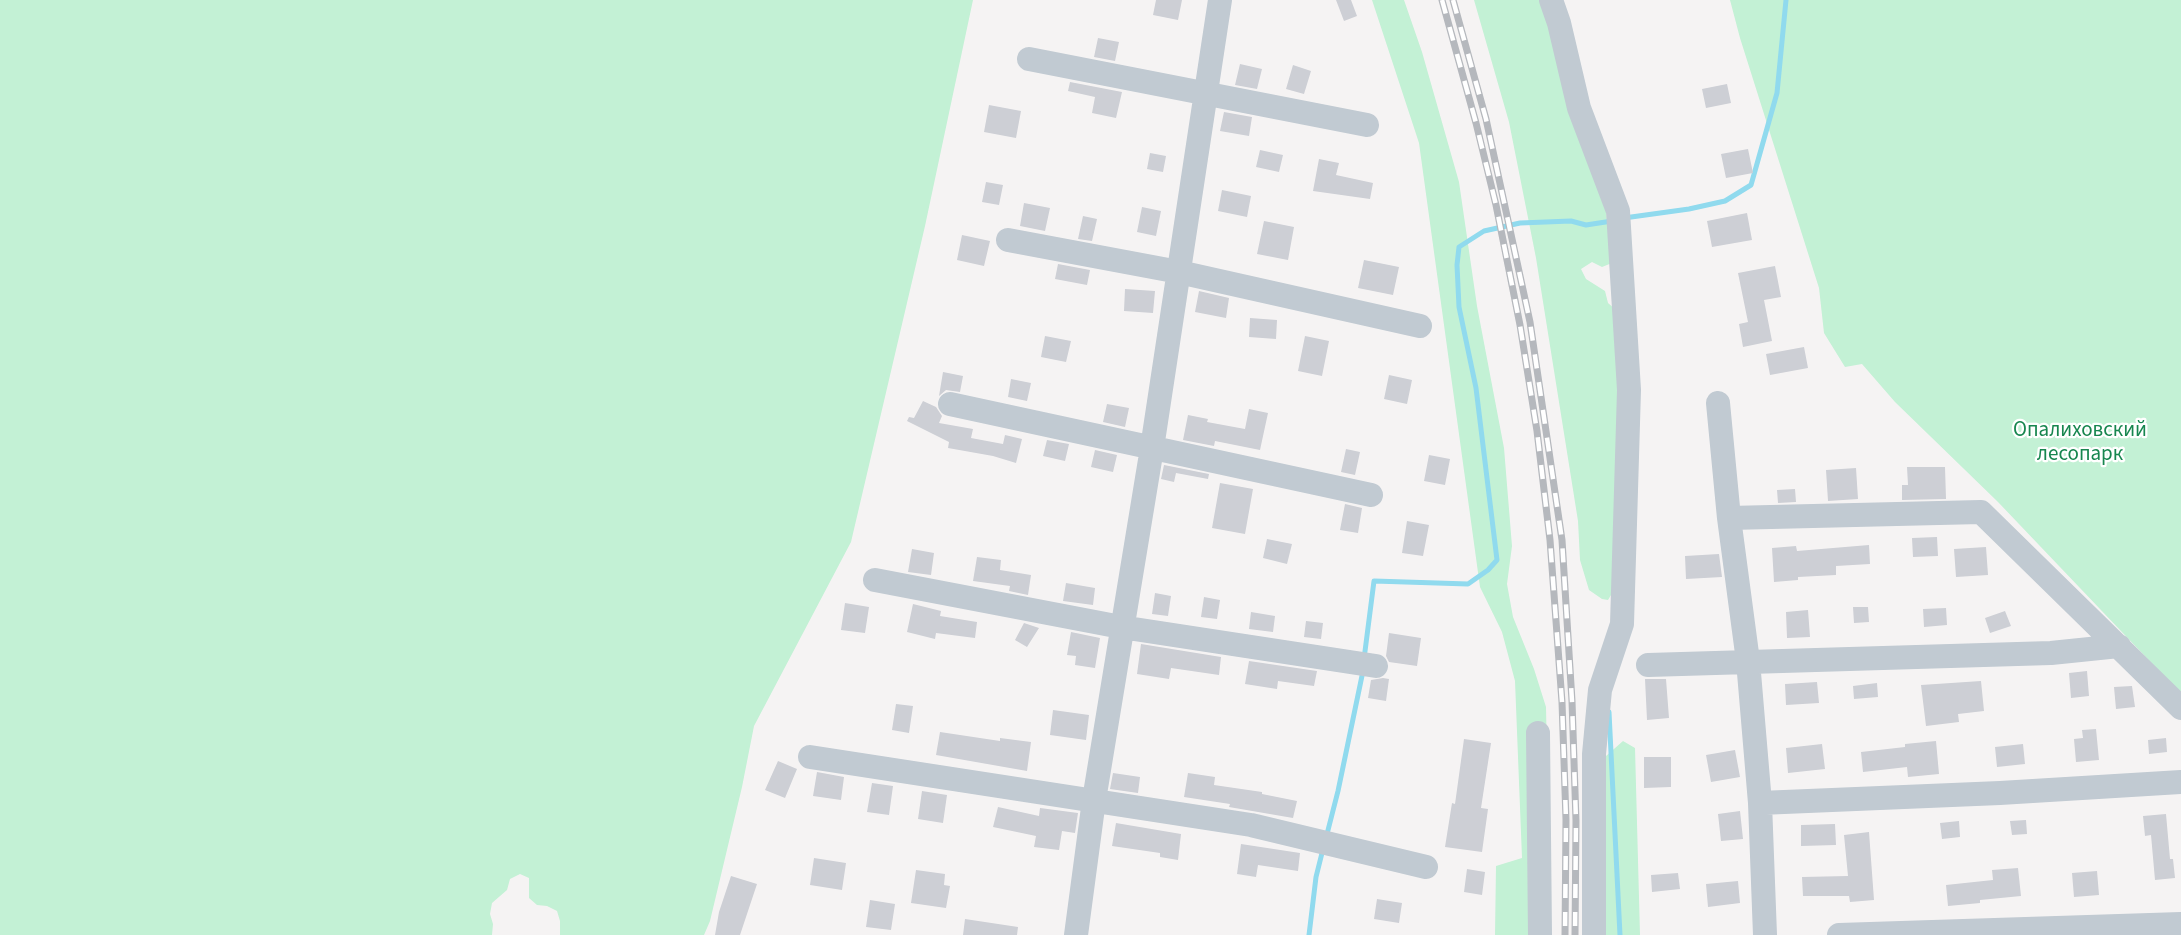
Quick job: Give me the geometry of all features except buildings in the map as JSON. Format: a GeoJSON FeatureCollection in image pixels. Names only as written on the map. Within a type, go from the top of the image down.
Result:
{"type":"FeatureCollection","features":[{"type":"Feature","properties":{"kind":"street"},"geometry":{"type":"LineString","coordinates":[[1076,935],[1094,800],[1152,448],[1220,0]]}},
{"type":"Feature","properties":{"kind":"street"},"geometry":{"type":"LineString","coordinates":[[1551,0],[1580,108],[1618,211],[1629,390],[1622,624],[1600,690],[1594,754],[1594,935]]}},
{"type":"Feature","properties":{"kind":"street"},"geometry":{"type":"LineString","coordinates":[[1029,59],[1367,125]]}},
{"type":"Feature","properties":{"kind":"street"},"geometry":{"type":"LineString","coordinates":[[1008,240],[1179,272],[1420,326]]}},
{"type":"Feature","properties":{"kind":"street"},"geometry":{"type":"LineString","coordinates":[[1718,403],[1729,518],[1748,661],[1760,803],[1765,935]]}},
{"type":"Feature","properties":{"kind":"street"},"geometry":{"type":"LineString","coordinates":[[950,404],[1371,495]]}},
{"type":"Feature","properties":{"kind":"street"},"geometry":{"type":"LineString","coordinates":[[1729,518],[1981,512],[2181,708]]}},
{"type":"Feature","properties":{"kind":"street"},"geometry":{"type":"LineString","coordinates":[[875,580],[1121,627],[1376,666]]}},
{"type":"Feature","properties":{"kind":"street"},"geometry":{"type":"LineString","coordinates":[[1648,665],[2051,653],[2119,646]]}},
{"type":"Feature","properties":{"kind":"street"},"geometry":{"type":"LineString","coordinates":[[1538,733],[1540,935]]}},
{"type":"Feature","properties":{"kind":"street"},"geometry":{"type":"LineString","coordinates":[[810,757],[1251,825],[1426,867]]}},
{"type":"Feature","properties":{"kind":"street"},"geometry":{"type":"LineString","coordinates":[[1760,803],[2000,793],[2181,782]]}},
{"type":"Feature","properties":{"kind":"street"},"geometry":{"type":"LineString","coordinates":[[1839,935],[2181,924]]}},
{"type":"Feature","properties":{"kind":"green space"},"geometry":{"type":"Polygon","coordinates":[[[0,0],[973,0],[925,226],[851,542],[754,726],[710,921],[704,935],[560,935],[557,911],[547,906],[537,905],[529,898],[529,878],[520,874],[510,879],[507,890],[492,903],[490,914],[493,924],[492,935],[0,935],[0,0]]]}},
{"type":"Feature","properties":{"kind":"green space"},"geometry":{"type":"Polygon","coordinates":[[[1372,0],[1404,0],[1422,52],[1459,182],[1477,306],[1504,448],[1512,546],[1507,584],[1513,617],[1534,669],[1546,707],[1549,851],[1545,935],[1495,935],[1496,866],[1522,858],[1515,681],[1502,632],[1480,587],[1419,143],[1372,0]]]}},
{"type":"Feature","properties":{"kind":"green space"},"geometry":{"type":"Polygon","coordinates":[[[1474,0],[1541,0],[1602,178],[1612,263],[1602,267],[1592,262],[1581,269],[1586,279],[1605,291],[1608,303],[1616,310],[1619,321],[1614,590],[1608,600],[1602,599],[1589,590],[1580,560],[1578,521],[1536,258],[1509,122],[1474,0]]]}},
{"type":"Feature","properties":{"kind":"green space","name":"Опалиховский лесопарк"},"geometry":{"type":"Polygon","coordinates":[[[1730,0],[2181,0],[2181,694],[1998,502],[1895,402],[1862,364],[1845,367],[1824,333],[1819,288],[1730,0]]]}},
{"type":"Feature","properties":{"kind":"green space"},"geometry":{"type":"Polygon","coordinates":[[[1623,741],[1635,748],[1640,935],[1604,935],[1606,756],[1623,741]]]}},
{"type":"Feature","properties":{"kind":"waterway"},"geometry":{"type":"LineString","coordinates":[[1624,218],[1689,209],[1725,201],[1751,185],[1777,93],[1786,0]]}},
{"type":"Feature","properties":{"kind":"waterway"},"geometry":{"type":"LineString","coordinates":[[1364,659],[1374,581],[1468,584],[1488,570],[1497,560],[1476,388],[1459,307],[1457,265],[1459,247],[1484,231],[1520,223],[1571,221],[1586,225],[1612,221]]}},
{"type":"Feature","properties":{"kind":"waterway"},"geometry":{"type":"LineString","coordinates":[[1326,838],[1363,671]]}},
{"type":"Feature","properties":{"kind":"waterway"},"geometry":{"type":"LineString","coordinates":[[1609,712],[1620,935]]}},
{"type":"Feature","properties":{"kind":"waterway"},"geometry":{"type":"LineString","coordinates":[[1309,935],[1316,877],[1323,849]]}},
{"type":"Feature","properties":{"kind":"railway"},"geometry":{"type":"LineString","coordinates":[[1442,0],[1496,205],[1520,325],[1537,431],[1550,540],[1562,702],[1566,820],[1565,935]]}},
{"type":"Feature","properties":{"kind":"railway"},"geometry":{"type":"LineString","coordinates":[[1453,0],[1486,119],[1530,322],[1562,540],[1572,701],[1576,821],[1575,935]]}}]}
